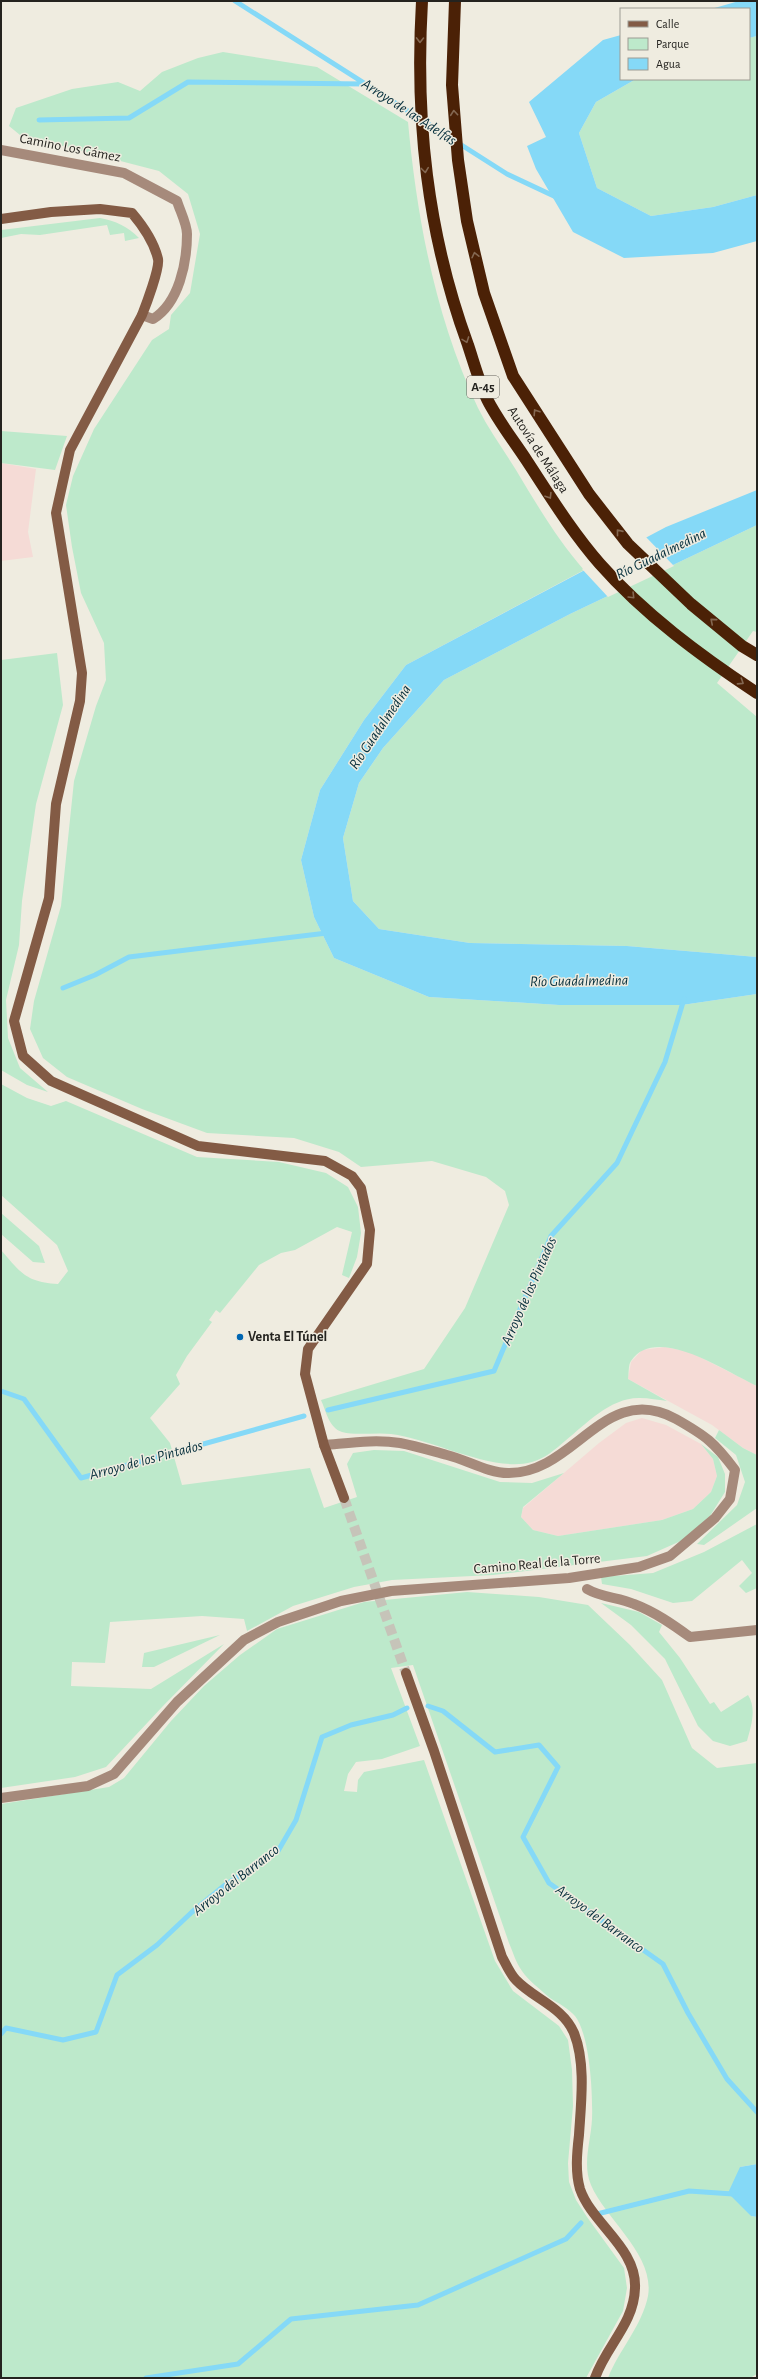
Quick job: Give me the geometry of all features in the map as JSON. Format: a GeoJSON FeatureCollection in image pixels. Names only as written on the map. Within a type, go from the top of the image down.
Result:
{"type":"FeatureCollection","features":[{"type":"Feature","properties":{"kind":"highway","name":"Autovía de Málaga"},"geometry":{"type":"LineString","coordinates":[[422,1],[420,88],[425,168],[434,230],[453,304],[488,399],[559,511],[600,564],[645,608],[725,672],[757,693]]}},
{"type":"Feature","properties":{"kind":"highway","name":"Autovía de Málaga"},"geometry":{"type":"LineString","coordinates":[[455,1],[452,85],[458,160],[467,221],[484,293],[513,376],[589,494],[628,544],[691,604],[742,646],[757,655]]}},
{"type":"Feature","properties":{"kind":"street","name":"Camino Los Gámez"},"geometry":{"type":"LineString","coordinates":[[1,150],[124,173],[177,201],[187,232],[182,275],[164,312],[153,319],[142,315]]}},
{"type":"Feature","properties":{"kind":"street"},"geometry":{"type":"LineString","coordinates":[[1,218],[51,212],[100,209],[132,213],[145,229],[159,260],[149,299],[142,315],[70,450],[56,513],[82,673],[80,701],[56,804],[49,898],[14,1021],[23,1056],[51,1081],[198,1146],[326,1161],[352,1176],[360,1188],[370,1230],[367,1264],[308,1349],[305,1374],[324,1445],[344,1498]]}},
{"type":"Feature","properties":{"kind":"street","name":"Camino Real de la Torre"},"geometry":{"type":"LineString","coordinates":[[1,1798],[88,1786],[114,1774],[182,1697],[244,1640],[278,1622],[341,1601],[391,1591],[569,1578],[640,1568],[670,1556],[715,1518],[730,1499],[734,1470],[716,1445],[700,1433],[668,1415],[646,1408],[627,1410],[610,1418],[548,1464],[528,1472],[507,1473],[399,1443],[368,1442],[324,1445]]}},
{"type":"Feature","properties":{"kind":"street"},"geometry":{"type":"LineString","coordinates":[[587,1589],[595,1594],[634,1603],[665,1619],[690,1637],[757,1630]]}},
{"type":"Feature","properties":{"kind":"street"},"geometry":{"type":"LineString","coordinates":[[406,1673],[434,1751],[502,1957],[516,1980],[560,2014],[573,2032],[579,2053],[582,2100],[576,2160],[580,2189],[596,2216],[626,2255],[633,2271],[636,2288],[633,2305],[625,2326],[595,2378]]}},
{"type":"Feature","properties":{"kind":"shaded area"},"geometry":{"type":"Polygon","coordinates":[[[1,463],[36,469],[28,532],[33,557],[1,561],[1,463]]]}},
{"type":"Feature","properties":{"kind":"shaded area"},"geometry":{"type":"Polygon","coordinates":[[[665,1347],[690,1352],[757,1386],[757,1455],[743,1448],[712,1425],[628,1379],[631,1362],[642,1350],[665,1347]]]}},
{"type":"Feature","properties":{"kind":"shaded area"},"geometry":{"type":"Polygon","coordinates":[[[642,1418],[666,1425],[701,1444],[713,1459],[717,1476],[711,1492],[693,1509],[662,1520],[558,1536],[533,1530],[521,1517],[523,1508],[599,1443],[626,1423],[642,1418]]]}},
{"type":"Feature","properties":{"kind":"green space"},"geometry":{"type":"Polygon","coordinates":[[[757,36],[757,195],[713,207],[651,216],[597,188],[579,133],[596,102],[634,80],[750,80],[750,38],[757,36]]]}},
{"type":"Feature","properties":{"kind":"green space"},"geometry":{"type":"Polygon","coordinates":[[[223,52],[317,67],[408,122],[423,232],[440,304],[463,374],[478,408],[491,432],[548,522],[584,570],[406,665],[364,720],[320,790],[301,860],[314,917],[334,958],[429,997],[559,1005],[682,1005],[757,994],[757,1386],[711,1362],[692,1354],[674,1349],[657,1347],[642,1351],[630,1363],[628,1379],[667,1401],[640,1398],[619,1402],[590,1420],[550,1453],[541,1459],[532,1462],[516,1464],[499,1463],[462,1454],[407,1437],[391,1434],[354,1434],[342,1432],[331,1423],[321,1400],[424,1369],[465,1308],[509,1205],[505,1191],[486,1177],[432,1161],[361,1167],[339,1152],[294,1138],[207,1133],[142,1109],[67,1077],[43,1058],[30,1029],[34,1001],[61,906],[74,781],[96,706],[106,680],[104,643],[81,593],[66,505],[73,476],[94,429],[152,340],[169,329],[171,315],[190,293],[200,234],[188,194],[159,171],[20,135],[9,126],[16,108],[72,89],[118,82],[140,91],[162,72],[198,58],[223,52]]]}},
{"type":"Feature","properties":{"kind":"green space"},"geometry":{"type":"Polygon","coordinates":[[[100,218],[121,225],[130,230],[139,238],[125,241],[124,233],[110,235],[107,225],[40,235],[21,234],[1,238],[1,230],[100,218]]]}},
{"type":"Feature","properties":{"kind":"green space"},"geometry":{"type":"Polygon","coordinates":[[[1,431],[67,436],[55,470],[1,463],[1,431]]]}},
{"type":"Feature","properties":{"kind":"green space"},"geometry":{"type":"Polygon","coordinates":[[[757,525],[757,632],[753,631],[717,683],[757,717],[757,957],[627,946],[470,943],[379,929],[353,901],[343,838],[359,783],[383,748],[444,680],[570,614],[757,525]]]}},
{"type":"Feature","properties":{"kind":"green space"},"geometry":{"type":"Polygon","coordinates":[[[57,653],[63,705],[36,804],[22,901],[19,945],[6,1000],[8,1038],[20,1068],[48,1092],[27,1085],[1,1070],[1,660],[57,653]]]}},
{"type":"Feature","properties":{"kind":"green space"},"geometry":{"type":"Polygon","coordinates":[[[1,1084],[27,1098],[51,1106],[66,1101],[197,1157],[279,1162],[326,1173],[348,1187],[358,1207],[361,1233],[357,1257],[349,1278],[342,1275],[352,1232],[337,1227],[295,1250],[281,1253],[259,1265],[220,1313],[216,1310],[209,1320],[212,1322],[187,1356],[176,1375],[180,1384],[150,1418],[170,1443],[182,1485],[310,1468],[324,1508],[357,1497],[347,1464],[353,1453],[374,1450],[404,1451],[500,1482],[532,1483],[564,1473],[523,1507],[521,1517],[533,1530],[558,1536],[662,1520],[693,1509],[711,1492],[717,1476],[713,1459],[701,1444],[718,1457],[725,1474],[725,1492],[710,1516],[683,1540],[647,1556],[493,1575],[392,1580],[354,1587],[293,1606],[247,1631],[244,1619],[202,1616],[110,1622],[105,1663],[72,1662],[71,1686],[151,1689],[224,1644],[106,1767],[75,1777],[1,1788],[1,1250],[19,1270],[25,1275],[38,1281],[58,1284],[68,1271],[57,1245],[1,1195],[1,1084]]]}},
{"type":"Feature","properties":{"kind":"green space"},"geometry":{"type":"Polygon","coordinates":[[[1,1213],[39,1246],[45,1263],[33,1262],[1,1234],[1,1213]]]}},
{"type":"Feature","properties":{"kind":"green space"},"geometry":{"type":"Polygon","coordinates":[[[719,1430],[743,1448],[757,1455],[757,1508],[704,1545],[697,1544],[737,1505],[745,1482],[736,1455],[715,1438],[719,1430]]]}},
{"type":"Feature","properties":{"kind":"green space"},"geometry":{"type":"Polygon","coordinates":[[[757,1524],[757,1588],[746,1593],[739,1586],[752,1573],[742,1560],[692,1601],[673,1603],[631,1589],[602,1584],[601,1577],[653,1573],[704,1552],[757,1524]]]}},
{"type":"Feature","properties":{"kind":"green space"},"geometry":{"type":"Polygon","coordinates":[[[467,1592],[539,1597],[588,1605],[630,1645],[662,1680],[692,1748],[717,1768],[757,1763],[757,2164],[740,2167],[751,2216],[757,2217],[757,2374],[750,2378],[608,2378],[641,2318],[648,2296],[648,2281],[644,2266],[637,2252],[598,2198],[588,2177],[587,2161],[592,2119],[592,2095],[590,2066],[584,2037],[575,2016],[550,1998],[531,1981],[516,1961],[413,1665],[391,1668],[420,1746],[382,1759],[356,1762],[348,1774],[344,1791],[357,1792],[358,1780],[364,1772],[424,1760],[495,1961],[513,1991],[559,2026],[568,2040],[572,2070],[573,2106],[568,2163],[569,2182],[576,2200],[624,2268],[627,2288],[623,2311],[586,2378],[1,2378],[1,1804],[109,1787],[124,1778],[171,1721],[204,1686],[240,1655],[277,1629],[364,1602],[467,1592]]]}},
{"type":"Feature","properties":{"kind":"green space"},"geometry":{"type":"Polygon","coordinates":[[[601,1603],[639,1612],[662,1625],[659,1632],[680,1658],[710,1704],[714,1702],[721,1712],[748,1695],[751,1700],[753,1712],[747,1741],[730,1746],[713,1741],[698,1726],[665,1659],[631,1625],[601,1603]]]}},
{"type":"Feature","properties":{"kind":"green space"},"geometry":{"type":"Polygon","coordinates":[[[220,1635],[154,1667],[142,1667],[144,1653],[220,1635]]]}},
{"type":"Feature","properties":{"kind":"water"},"geometry":{"type":"Polygon","coordinates":[[[739,1],[757,1],[757,36],[750,38],[750,8],[714,8],[739,1]]]}},
{"type":"Feature","properties":{"kind":"water"},"geometry":{"type":"Polygon","coordinates":[[[620,35],[620,80],[634,80],[596,102],[579,133],[597,188],[651,216],[713,207],[757,195],[757,241],[713,253],[624,258],[573,232],[536,169],[527,146],[546,137],[529,102],[603,40],[620,35]]]}},
{"type":"Feature","properties":{"kind":"water","name":"Río Guadalmedina"},"geometry":{"type":"Polygon","coordinates":[[[757,490],[757,525],[570,614],[444,680],[383,748],[359,783],[343,838],[353,901],[379,929],[470,943],[627,946],[757,957],[757,994],[682,1005],[559,1005],[429,997],[334,958],[314,917],[301,860],[320,790],[364,720],[406,665],[666,527],[757,490]]]}},
{"type":"Feature","properties":{"kind":"water"},"geometry":{"type":"Polygon","coordinates":[[[757,2164],[757,2217],[751,2216],[728,2193],[740,2167],[757,2164]]]}},
{"type":"Feature","properties":{"kind":"pier"},"geometry":{"type":"Polygon","coordinates":[[[645,536],[674,566],[608,597],[582,569],[645,536]]]}},
{"type":"Feature","properties":{"kind":"waterway","name":"Arroyo de las Adelfas"},"geometry":{"type":"LineString","coordinates":[[235,1],[507,174],[556,197]]}},
{"type":"Feature","properties":{"kind":"waterway"},"geometry":{"type":"LineString","coordinates":[[39,120],[129,118],[188,82],[364,84]]}},
{"type":"Feature","properties":{"kind":"waterway"},"geometry":{"type":"LineString","coordinates":[[63,988],[95,975],[129,957],[327,933]]}},
{"type":"Feature","properties":{"kind":"waterway","name":"Arroyo de los Pintados"},"geometry":{"type":"LineString","coordinates":[[328,1410],[494,1371],[551,1236],[617,1163],[665,1062],[684,999]]}},
{"type":"Feature","properties":{"kind":"waterway","name":"Arroyo de los Pintados"},"geometry":{"type":"LineString","coordinates":[[1,1391],[24,1399],[81,1478],[304,1416]]}},
{"type":"Feature","properties":{"kind":"waterway","name":"Arroyo del Barranco"},"geometry":{"type":"LineString","coordinates":[[428,1706],[443,1711],[495,1752],[539,1745],[558,1767],[523,1837],[549,1883],[663,1964],[688,2013],[727,2079],[757,2112]]}},
{"type":"Feature","properties":{"kind":"waterway","name":"Arroyo del Barranco"},"geometry":{"type":"LineString","coordinates":[[1,2034],[6,2028],[63,2040],[96,2032],[117,1975],[157,1945],[192,1912],[225,1885],[278,1851],[296,1820],[322,1737],[351,1725],[393,1715],[407,1708]]}},
{"type":"Feature","properties":{"kind":"waterway"},"geometry":{"type":"LineString","coordinates":[[597,2214],[689,2191],[733,2194]]}},
{"type":"Feature","properties":{"kind":"waterway"},"geometry":{"type":"LineString","coordinates":[[146,2378],[238,2364],[291,2319],[418,2305],[566,2239],[581,2223]]}},
{"type":"Feature","properties":{"kind":"tunnel"},"geometry":{"type":"LineString","coordinates":[[344,1498],[406,1673]]}},
{"type":"Feature","properties":{"kind":"place","name":"Venta El Túnel"},"geometry":{"type":"Point","coordinates":[240,1337]}}]}
